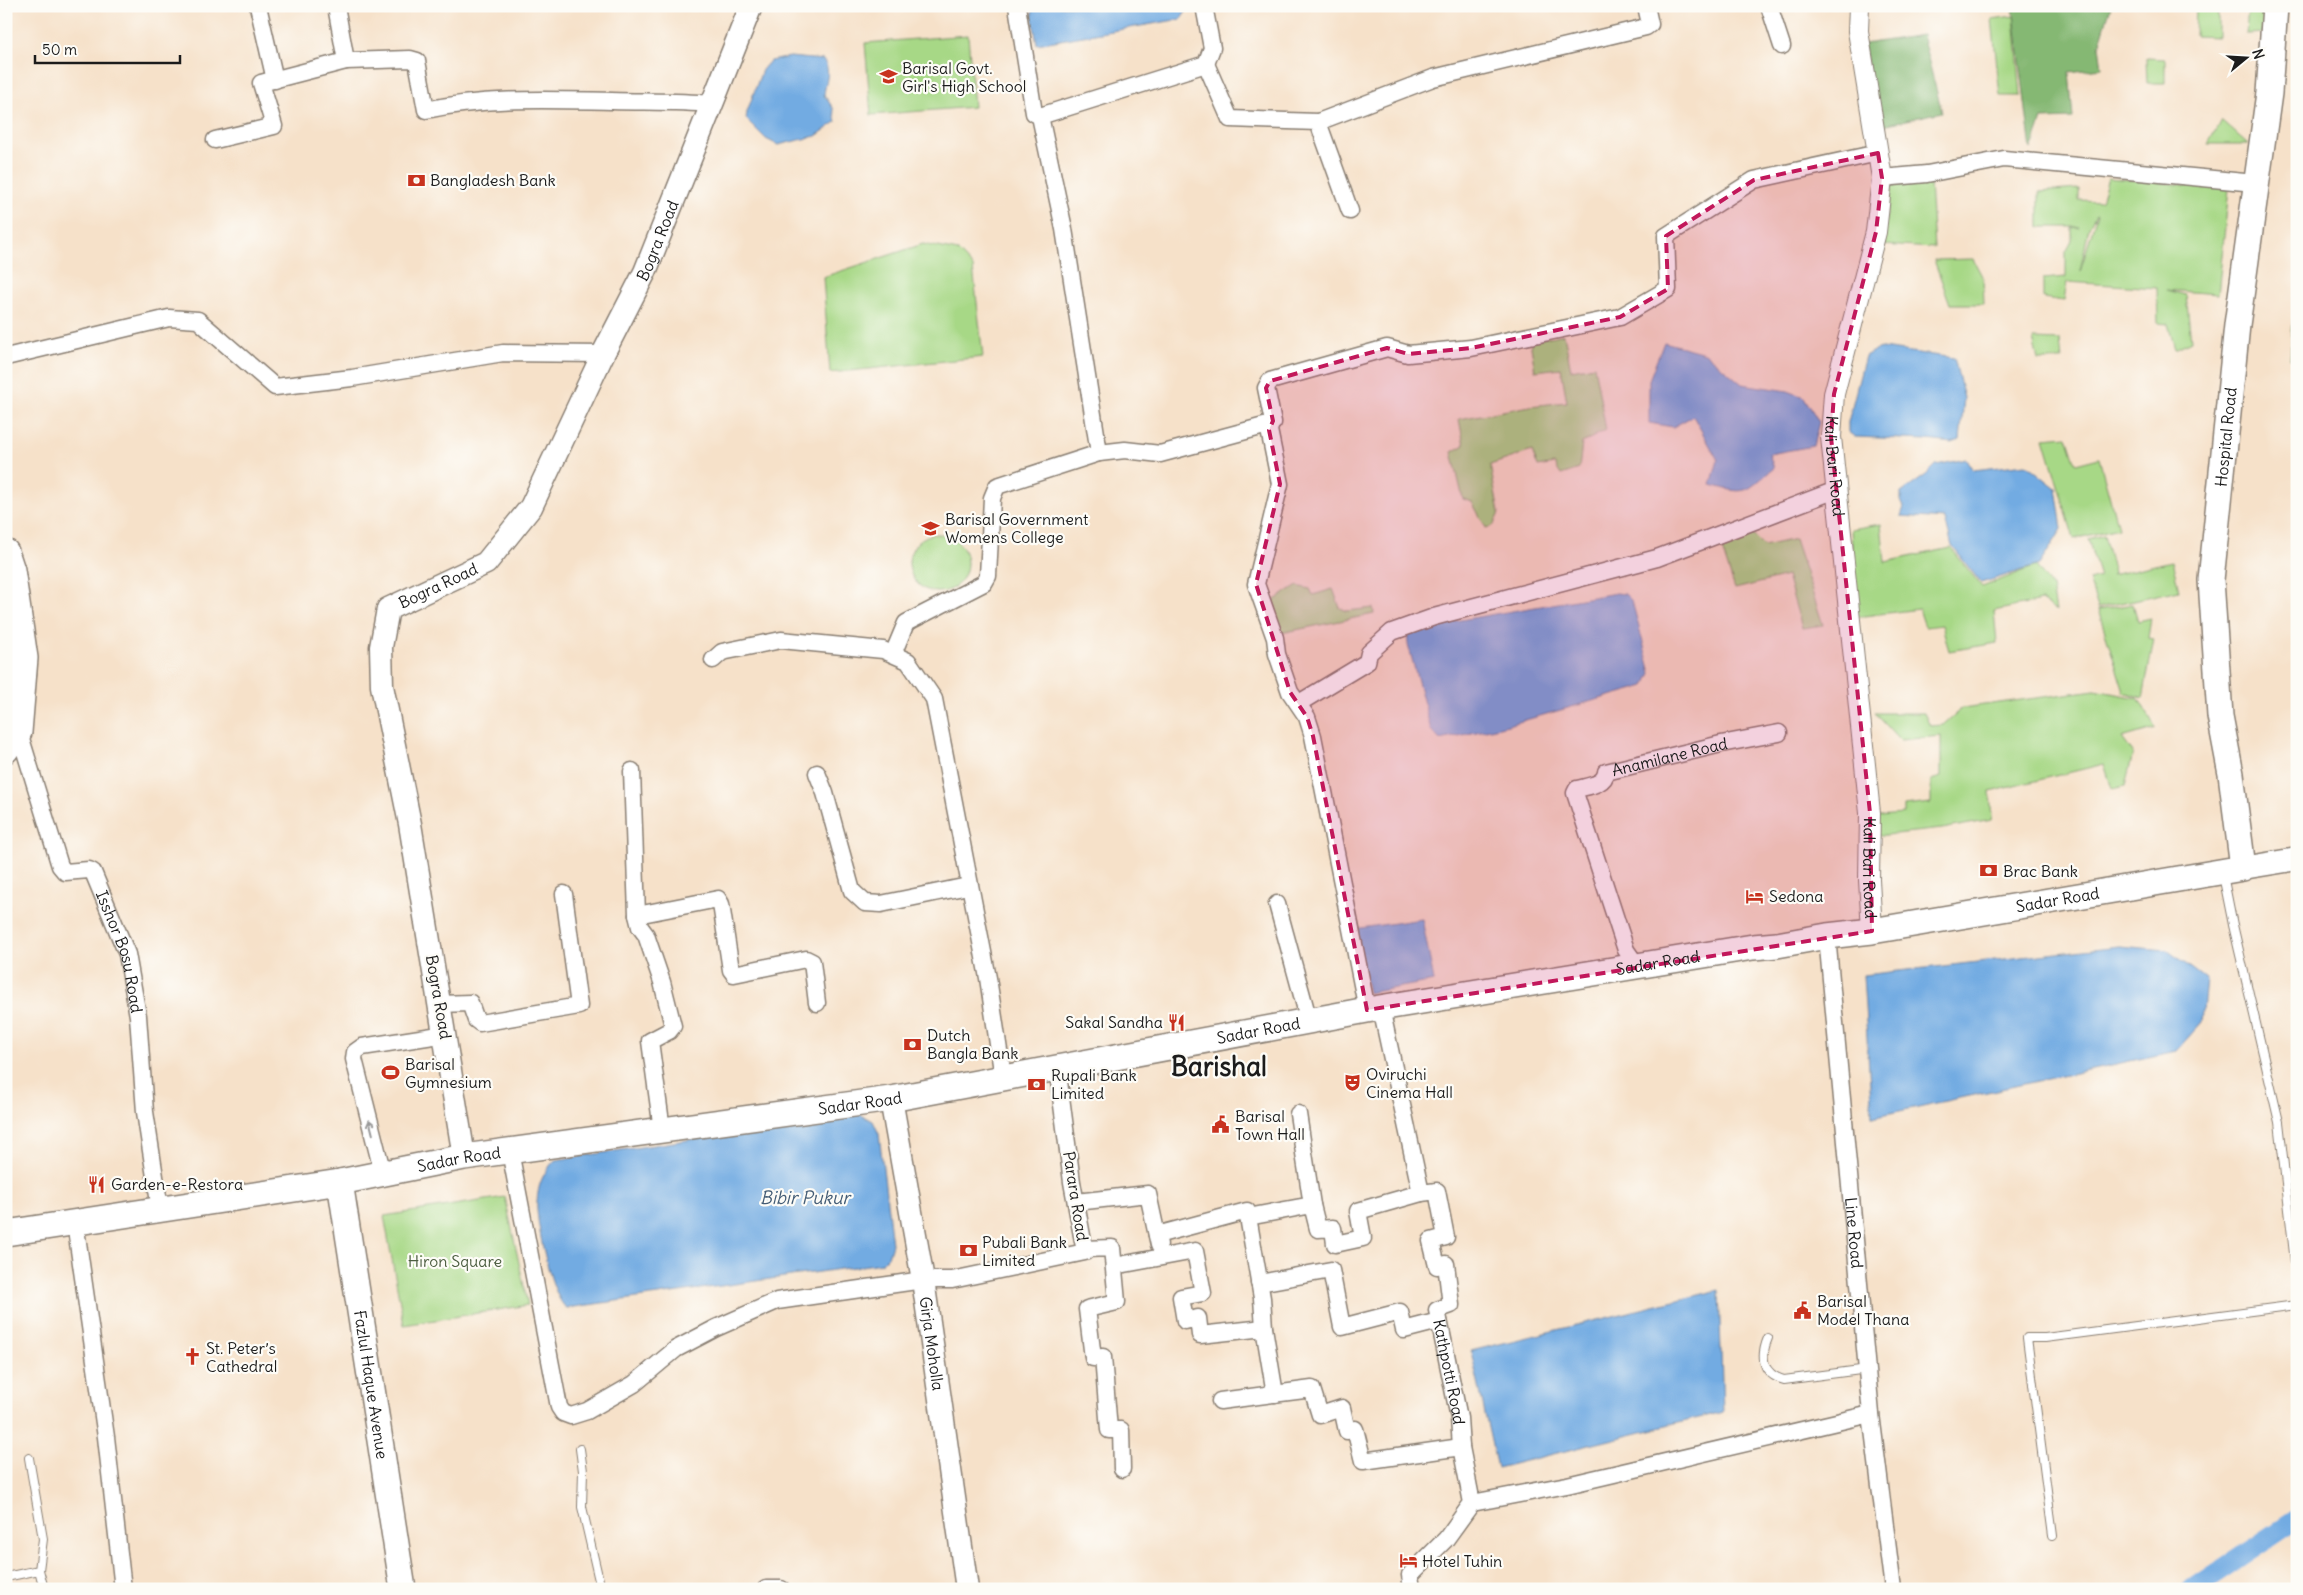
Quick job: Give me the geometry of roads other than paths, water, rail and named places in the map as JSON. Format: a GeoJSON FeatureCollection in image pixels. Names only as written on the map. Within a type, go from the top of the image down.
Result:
{"type":"FeatureCollection","features":[{"type":"Feature","properties":{"kind":"main road","name":"Bogra Road"},"geometry":{"type":"LineString","coordinates":[[464,1157],[446,1034],[410,824],[382,686],[381,646],[388,608],[486,563],[531,507],[603,354],[645,272],[751,6]]}},
{"type":"Feature","properties":{"kind":"main road","name":"Hospital Road"},"geometry":{"type":"LineString","coordinates":[[2233,870],[2232,783],[2220,716],[2211,580],[2237,325],[2255,183],[2269,93],[2275,6]]}},
{"type":"Feature","properties":{"kind":"main road"},"geometry":{"type":"LineString","coordinates":[[6,552],[12,570],[25,658],[13,741]]}},
{"type":"Feature","properties":{"kind":"main road"},"geometry":{"type":"LineString","coordinates":[[2233,870],[2297,859]]}},
{"type":"Feature","properties":{"kind":"main road","name":"Sadar Road"},"geometry":{"type":"LineString","coordinates":[[6,1233],[340,1182],[464,1157],[891,1099],[1057,1066],[1374,1009],[1827,936],[1872,931],[2233,870]]}},
{"type":"Feature","properties":{"kind":"main road","name":"Girja Moholla"},"geometry":{"type":"LineString","coordinates":[[891,1099],[923,1280],[967,1589]]}},
{"type":"Feature","properties":{"kind":"main road","name":"Fazlul Haque Avenue"},"geometry":{"type":"LineString","coordinates":[[340,1182],[403,1589]]}},
{"type":"Feature","properties":{"kind":"street"},"geometry":{"type":"LineString","coordinates":[[258,6],[275,80]]}},
{"type":"Feature","properties":{"kind":"street"},"geometry":{"type":"LineString","coordinates":[[336,6],[346,61]]}},
{"type":"Feature","properties":{"kind":"street"},"geometry":{"type":"LineString","coordinates":[[1017,6],[1034,113],[1040,116],[1206,64]]}},
{"type":"Feature","properties":{"kind":"street"},"geometry":{"type":"LineString","coordinates":[[1204,6],[1212,48],[1206,64],[1230,119],[1318,122],[1433,78],[1646,27],[1650,24],[1646,6]]}},
{"type":"Feature","properties":{"kind":"street"},"geometry":{"type":"LineString","coordinates":[[1769,6],[1782,46]]}},
{"type":"Feature","properties":{"kind":"street","name":"Kali Bari Road"},"geometry":{"type":"LineString","coordinates":[[1859,6],[1858,31],[1882,178],[1876,232],[1834,394],[1831,437],[1870,813],[1869,880],[1872,931]]}},
{"type":"Feature","properties":{"kind":"street"},"geometry":{"type":"LineString","coordinates":[[214,140],[274,126],[261,84],[346,61],[410,59],[417,61],[426,110],[456,104],[530,101],[677,101],[711,104]]}},
{"type":"Feature","properties":{"kind":"street"},"geometry":{"type":"LineString","coordinates":[[1040,116],[1064,229],[1099,453]]}},
{"type":"Feature","properties":{"kind":"street"},"geometry":{"type":"LineString","coordinates":[[1318,122],[1350,211]]}},
{"type":"Feature","properties":{"kind":"street"},"geometry":{"type":"LineString","coordinates":[[1298,1114],[1312,1205],[1318,1229],[1333,1228],[1335,1244],[1363,1238],[1358,1211],[1421,1193],[1374,1009],[1314,736],[1307,716],[1290,692],[1277,654],[1275,638],[1256,584],[1280,484],[1268,430],[1272,417],[1266,388],[1270,381],[1387,348],[1408,354],[1471,348],[1620,317],[1668,289],[1666,236],[1754,180],[1878,153]]}},
{"type":"Feature","properties":{"kind":"street"},"geometry":{"type":"LineString","coordinates":[[1882,178],[1927,174],[2004,159],[2255,183]]}},
{"type":"Feature","properties":{"kind":"street"},"geometry":{"type":"LineString","coordinates":[[6,357],[169,318],[198,320],[275,387],[352,378],[503,353],[603,354]]}},
{"type":"Feature","properties":{"kind":"street"},"geometry":{"type":"LineString","coordinates":[[894,654],[906,623],[984,583],[988,576],[992,498],[997,486],[1099,453],[1125,450],[1160,454],[1271,424]]}},
{"type":"Feature","properties":{"kind":"street"},"geometry":{"type":"LineString","coordinates":[[1299,703],[1367,662],[1369,653],[1392,632],[1434,617],[1658,558],[1836,490]]}},
{"type":"Feature","properties":{"kind":"street"},"geometry":{"type":"LineString","coordinates":[[713,660],[722,652],[781,640],[883,650],[908,661],[934,699],[968,886],[988,978],[1004,1077]]}},
{"type":"Feature","properties":{"kind":"street","name":"Anamilane Road"},"geometry":{"type":"LineString","coordinates":[[1638,967],[1626,950],[1576,793],[1577,790],[1602,782],[1606,778],[1606,772],[1721,744],[1779,733]]}},
{"type":"Feature","properties":{"kind":"street","name":"Isshor Bosu Road"},"geometry":{"type":"LineString","coordinates":[[13,741],[60,866],[65,872],[88,870],[93,872],[127,954],[138,1016],[146,1112],[160,1209]]}},
{"type":"Feature","properties":{"kind":"street"},"geometry":{"type":"LineString","coordinates":[[632,771],[637,915],[640,928],[646,935],[662,982],[673,1026],[670,1031],[650,1040],[662,1130]]}},
{"type":"Feature","properties":{"kind":"street"},"geometry":{"type":"LineString","coordinates":[[817,773],[825,793],[852,891],[865,903],[881,904],[968,886]]}},
{"type":"Feature","properties":{"kind":"street"},"geometry":{"type":"LineString","coordinates":[[440,1004],[470,1003],[476,1020],[480,1023],[579,1006],[564,894]]}},
{"type":"Feature","properties":{"kind":"street"},"geometry":{"type":"LineString","coordinates":[[637,915],[718,899],[721,904],[731,970],[734,974],[806,959],[812,962],[817,1003]]}},
{"type":"Feature","properties":{"kind":"street"},"geometry":{"type":"LineString","coordinates":[[1278,904],[1309,1021]]}},
{"type":"Feature","properties":{"kind":"street","name":"Line Road"},"geometry":{"type":"LineString","coordinates":[[1827,936],[1871,1414],[1893,1589]]}},
{"type":"Feature","properties":{"kind":"street"},"geometry":{"type":"LineString","coordinates":[[383,1174],[354,1059],[355,1052],[362,1048],[446,1034]]}},
{"type":"Feature","properties":{"kind":"street","name":"Parara Road"},"geometry":{"type":"LineString","coordinates":[[510,1151],[559,1408],[563,1413],[571,1416],[587,1411],[634,1384],[676,1349],[716,1328],[777,1301],[923,1280],[952,1280],[1085,1252],[1057,1066]]}},
{"type":"Feature","properties":{"kind":"street","name":"Kathpotti Road"},"geometry":{"type":"LineString","coordinates":[[1421,1193],[1436,1191],[1446,1236],[1431,1241],[1437,1266],[1446,1264],[1451,1305],[1437,1310],[1459,1418],[1461,1446],[1472,1503]]}},
{"type":"Feature","properties":{"kind":"street"},"geometry":{"type":"LineString","coordinates":[[1076,1202],[1148,1194],[1162,1257]]}},
{"type":"Feature","properties":{"kind":"street"},"geometry":{"type":"LineString","coordinates":[[1248,1217],[1312,1205]]}},
{"type":"Feature","properties":{"kind":"street"},"geometry":{"type":"LineString","coordinates":[[1156,1235],[1247,1210],[1260,1283],[1264,1328],[1276,1394]]}},
{"type":"Feature","properties":{"kind":"street"},"geometry":{"type":"LineString","coordinates":[[75,1222],[105,1427],[123,1589]]}},
{"type":"Feature","properties":{"kind":"street"},"geometry":{"type":"LineString","coordinates":[[1084,1249],[1112,1248],[1117,1302],[1087,1309],[1093,1358],[1103,1357],[1109,1430],[1121,1430],[1122,1469]]}},
{"type":"Feature","properties":{"kind":"street"},"geometry":{"type":"LineString","coordinates":[[1114,1266],[1195,1252],[1203,1293],[1181,1297],[1185,1320],[1198,1318],[1200,1335],[1264,1328]]}},
{"type":"Feature","properties":{"kind":"street"},"geometry":{"type":"LineString","coordinates":[[1260,1283],[1330,1270],[1342,1327],[1400,1312],[1404,1330],[1439,1321]]}},
{"type":"Feature","properties":{"kind":"street"},"geometry":{"type":"LineString","coordinates":[[1220,1400],[1312,1389],[1320,1415],[1342,1408],[1347,1431],[1355,1429],[1363,1461],[1461,1446]]}},
{"type":"Feature","properties":{"kind":"street"},"geometry":{"type":"LineString","coordinates":[[1412,1589],[1410,1575],[1446,1539],[1472,1503],[1567,1485],[1871,1414]]}},
{"type":"Feature","properties":{"kind":"street"},"geometry":{"type":"LineString","coordinates":[[766,1589],[781,1589]]}},
{"type":"Feature","properties":{"kind":"lane"},"geometry":{"type":"LineString","coordinates":[[2233,870],[2232,925],[2279,1122],[2297,1280]]}},
{"type":"Feature","properties":{"kind":"lane"},"geometry":{"type":"LineString","coordinates":[[2053,1536],[2027,1338],[2054,1337],[2297,1305]]}},
{"type":"Feature","properties":{"kind":"lane"},"geometry":{"type":"LineString","coordinates":[[1768,1338],[1763,1350],[1766,1370],[1774,1378],[1784,1380],[1868,1369]]}},
{"type":"Feature","properties":{"kind":"lane"},"geometry":{"type":"LineString","coordinates":[[580,1449],[583,1471],[582,1507],[601,1589]]}},
{"type":"Feature","properties":{"kind":"lane"},"geometry":{"type":"LineString","coordinates":[[29,1458],[43,1539],[39,1570],[44,1589]]}},
{"type":"Feature","properties":{"kind":"lane"},"geometry":{"type":"LineString","coordinates":[[6,1577],[39,1570]]}},
{"type":"Feature","properties":{"kind":"lane"},"geometry":{"type":"LineString","coordinates":[[624,1589],[642,1587],[644,1589]]}},
{"type":"Feature","properties":{"kind":"water"},"geometry":{"type":"Polygon","coordinates":[[[1033,6],[1190,6],[1181,19],[1037,44],[1032,15],[1033,6]]]}},
{"type":"Feature","properties":{"kind":"water"},"geometry":{"type":"Polygon","coordinates":[[[790,57],[823,60],[826,64],[828,72],[824,95],[833,108],[836,122],[816,136],[778,145],[766,139],[746,119],[762,70],[770,61],[790,57]]]}},
{"type":"Feature","properties":{"kind":"water"},"geometry":{"type":"Polygon","coordinates":[[[1664,342],[1705,353],[1742,384],[1788,391],[1804,397],[1819,422],[1813,446],[1769,454],[1774,468],[1746,490],[1733,490],[1711,485],[1718,460],[1693,416],[1673,427],[1649,423],[1649,380],[1664,342]]]}},
{"type":"Feature","properties":{"kind":"water"},"geometry":{"type":"Polygon","coordinates":[[[1882,348],[1954,358],[1964,398],[1960,440],[1952,443],[1855,437],[1848,432],[1848,422],[1865,356],[1882,348]]]}},
{"type":"Feature","properties":{"kind":"water"},"geometry":{"type":"Polygon","coordinates":[[[1966,459],[1973,470],[2026,464],[2056,488],[2062,529],[2039,565],[1981,583],[1952,546],[1945,519],[1901,516],[1904,507],[1901,501],[1901,493],[1926,475],[1936,465],[1966,459]]]}},
{"type":"Feature","properties":{"kind":"water"},"geometry":{"type":"Polygon","coordinates":[[[1616,593],[1625,594],[1632,601],[1651,673],[1645,686],[1508,725],[1440,740],[1431,730],[1408,644],[1407,632],[1420,627],[1616,593]]]}},
{"type":"Feature","properties":{"kind":"water"},"geometry":{"type":"Polygon","coordinates":[[[1422,919],[1434,981],[1368,993],[1354,929],[1422,919]]]}},
{"type":"Feature","properties":{"kind":"water"},"geometry":{"type":"Polygon","coordinates":[[[2119,946],[2167,950],[2206,979],[2202,1022],[2176,1051],[1872,1117],[1863,975],[2119,946]]]}},
{"type":"Feature","properties":{"kind":"water","name":"Bibir Pukur"},"geometry":{"type":"Polygon","coordinates":[[[859,1114],[873,1121],[879,1134],[892,1244],[888,1257],[882,1263],[567,1308],[561,1302],[550,1276],[537,1211],[540,1184],[544,1174],[555,1160],[859,1114]]]}},
{"type":"Feature","properties":{"kind":"water"},"geometry":{"type":"Polygon","coordinates":[[[1719,1290],[1723,1412],[1497,1468],[1471,1351],[1719,1290]]]}},
{"type":"Feature","properties":{"kind":"waterway"},"geometry":{"type":"LineString","coordinates":[[2193,1589],[2297,1519]]}},
{"type":"Feature","properties":{"kind":"place","name":"Barisal Govt. Girl's High School"},"geometry":{"type":"Point","coordinates":[888,77]}},
{"type":"Feature","properties":{"kind":"place","name":"Bangladesh Bank"},"geometry":{"type":"Point","coordinates":[416,180]}},
{"type":"Feature","properties":{"kind":"place","name":"Barisal Government Womens College"},"geometry":{"type":"Point","coordinates":[931,528]}},
{"type":"Feature","properties":{"kind":"place","name":"Brac Bank"},"geometry":{"type":"Point","coordinates":[1989,871]}},
{"type":"Feature","properties":{"kind":"place","name":"Sedona"},"geometry":{"type":"Point","coordinates":[1755,896]}},
{"type":"Feature","properties":{"kind":"place","name":"Sakal Sandha"},"geometry":{"type":"Point","coordinates":[1177,1022]}},
{"type":"Feature","properties":{"kind":"place","name":"Dutch Bangla Bank"},"geometry":{"type":"Point","coordinates":[913,1044]}},
{"type":"Feature","properties":{"kind":"place","name":"Barisal Gymnesium"},"geometry":{"type":"Point","coordinates":[391,1073]}},
{"type":"Feature","properties":{"kind":"place","name":"Oviruchi Cinema Hall"},"geometry":{"type":"Point","coordinates":[1352,1083]}},
{"type":"Feature","properties":{"kind":"place","name":"Rupali Bank Limited"},"geometry":{"type":"Point","coordinates":[1037,1084]}},
{"type":"Feature","properties":{"kind":"place","name":"Barisal Town Hall"},"geometry":{"type":"Point","coordinates":[1221,1125]}},
{"type":"Feature","properties":{"kind":"place","name":"Garden-e-Restora"},"geometry":{"type":"Point","coordinates":[97,1184]}},
{"type":"Feature","properties":{"kind":"place","name":"Pubali Bank Limited"},"geometry":{"type":"Point","coordinates":[968,1251]}},
{"type":"Feature","properties":{"kind":"place","name":"Barisal Model Thana"},"geometry":{"type":"Point","coordinates":[1803,1310]}},
{"type":"Feature","properties":{"kind":"place","name":"St. Peter’s Cathedral"},"geometry":{"type":"Point","coordinates":[192,1357]}},
{"type":"Feature","properties":{"kind":"place","name":"Hotel Tuhin"},"geometry":{"type":"Point","coordinates":[1408,1561]}},
{"type":"Feature","properties":{"kind":"district","name":"Barishal"},"geometry":{"type":"Point","coordinates":[1219,1067]}},
{"type":"Feature","properties":{"kind":"park label","name":"Hiron Square"},"geometry":{"type":"Point","coordinates":[455,1261]}}]}
